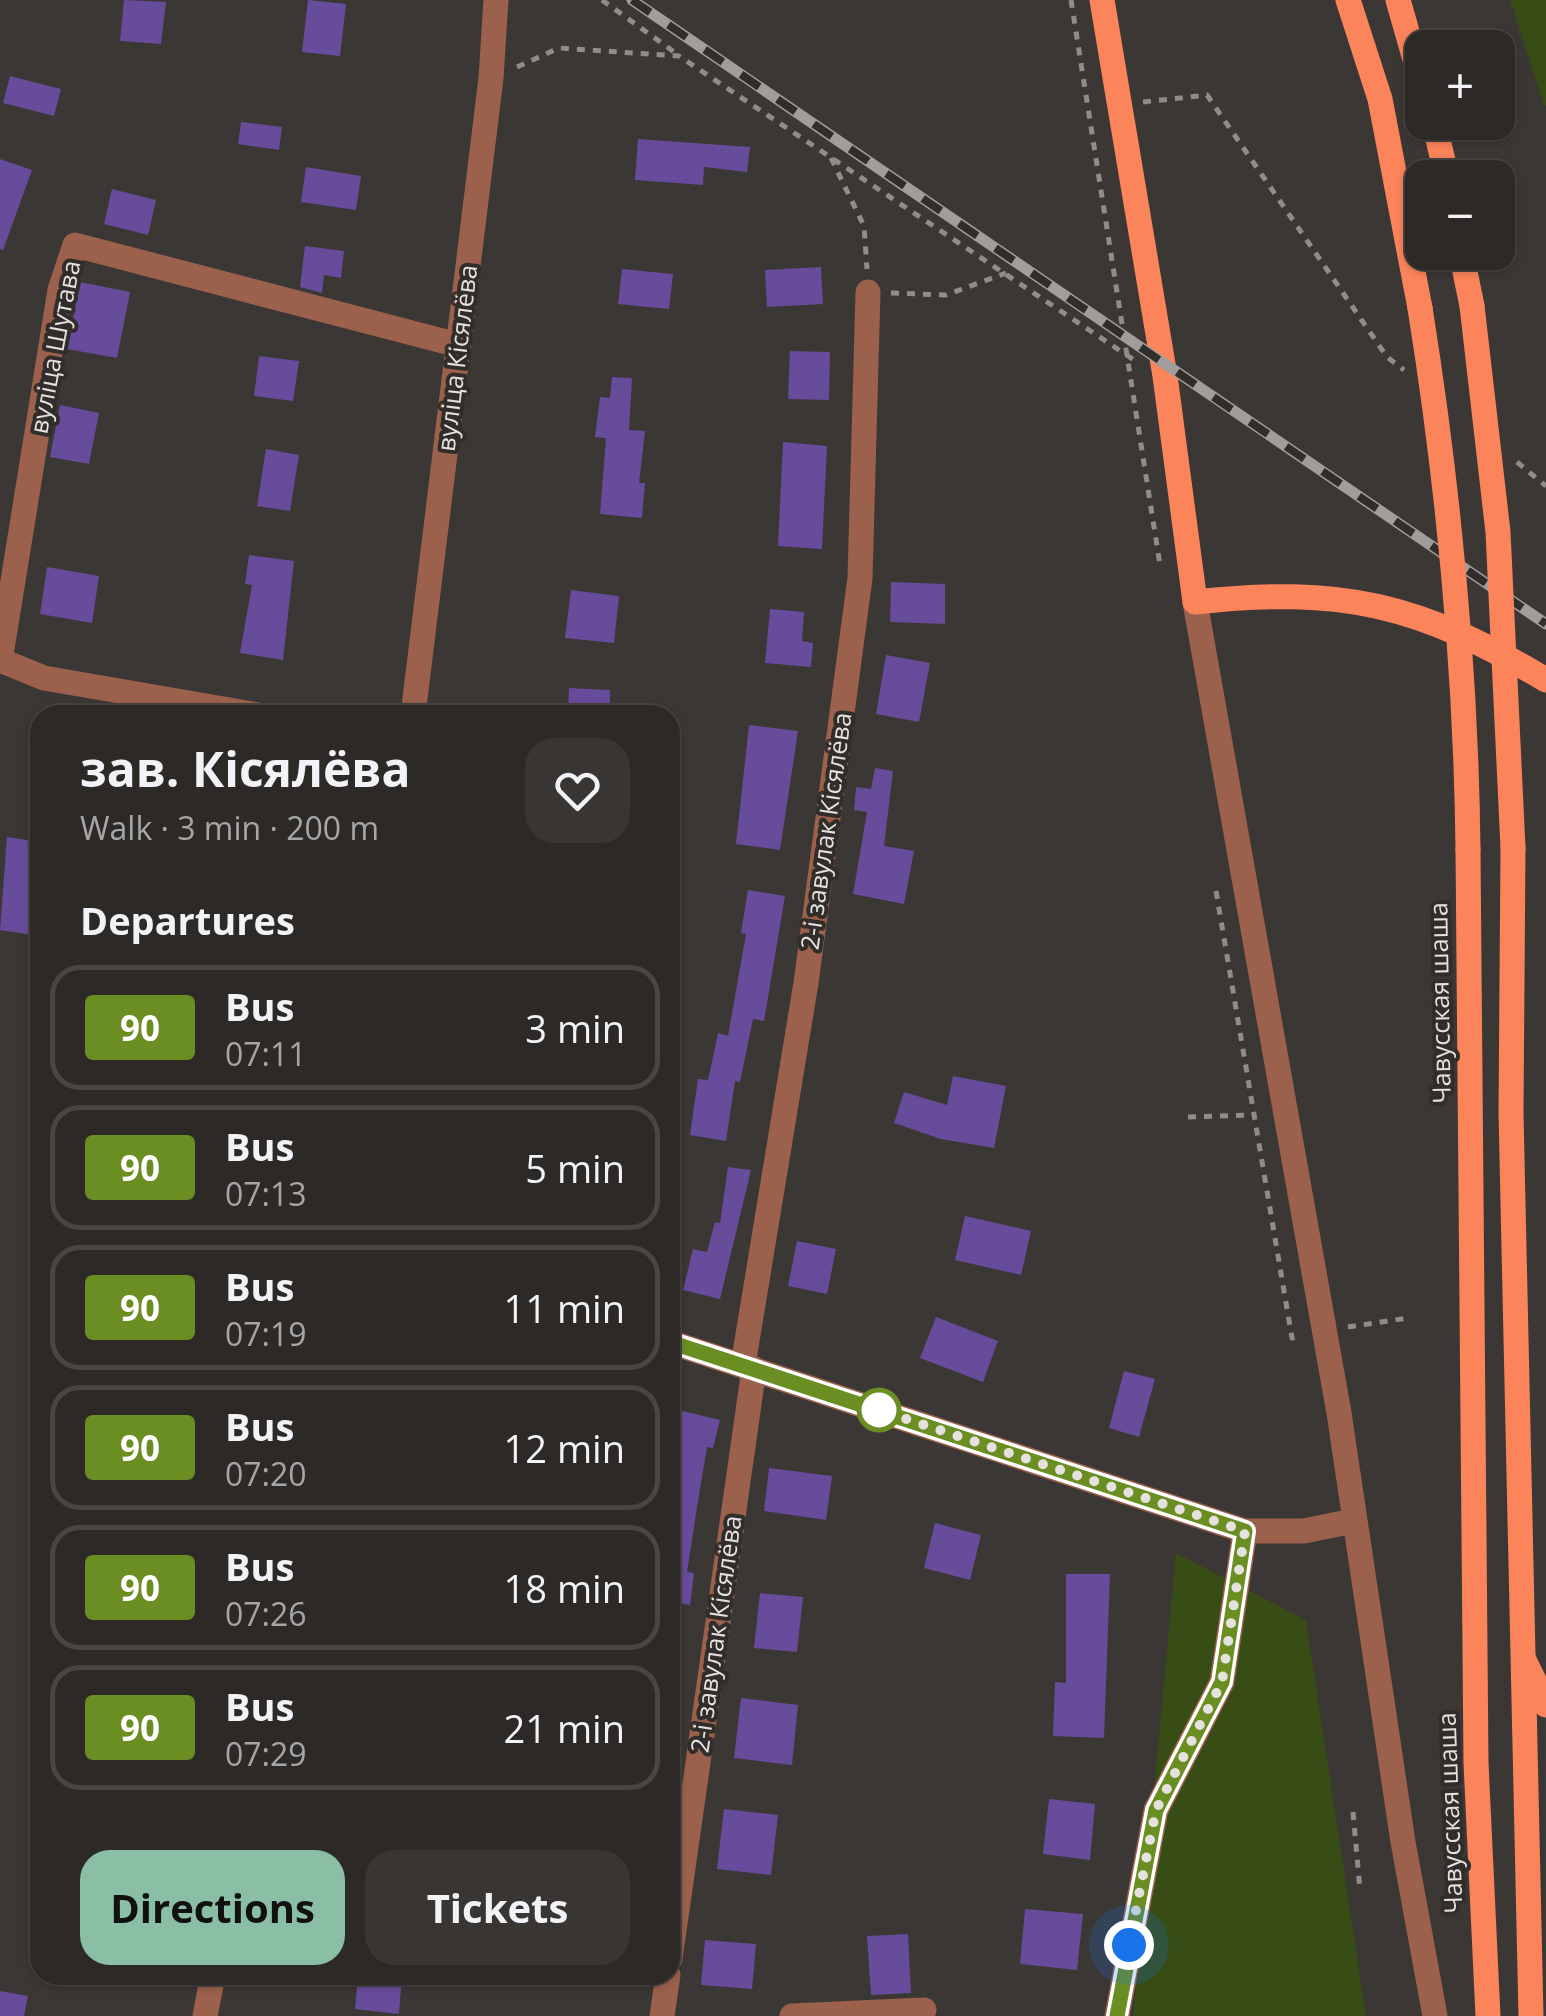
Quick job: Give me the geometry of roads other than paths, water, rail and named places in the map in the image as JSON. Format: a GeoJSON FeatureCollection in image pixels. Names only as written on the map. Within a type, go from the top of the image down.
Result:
{"type":"FeatureCollection","features":[{"type":"Feature","properties":{"kind":"main road"},"geometry":{"type":"LineString","coordinates":[[1102,0],[1166,376],[1195,602],[1265,594],[1332,597],[1400,610],[1475,638],[1546,680]]}},
{"type":"Feature","properties":{"kind":"main road","name":"Чавусская шаша"},"geometry":{"type":"LineString","coordinates":[[1348,0],[1380,99],[1447,475],[1466,732],[1476,1762],[1488,2016]]}},
{"type":"Feature","properties":{"kind":"main road"},"geometry":{"type":"LineString","coordinates":[[1398,0],[1407,30]]}},
{"type":"Feature","properties":{"kind":"main road"},"geometry":{"type":"LineString","coordinates":[[1465,270],[1498,532],[1513,848],[1512,1114],[1530,2016]]}},
{"type":"Feature","properties":{"kind":"main road"},"geometry":{"type":"LineString","coordinates":[[1520,1654],[1546,1705]]}},
{"type":"Feature","properties":{"kind":"main road"},"geometry":{"type":"LineString","coordinates":[[1530,1914],[1546,1886]]}},
{"type":"Feature","properties":{"kind":"street","name":"вуліца Кісялёва"},"geometry":{"type":"LineString","coordinates":[[414,705],[491,78],[496,0]]}},
{"type":"Feature","properties":{"kind":"street","name":"вуліца Шутава"},"geometry":{"type":"LineString","coordinates":[[0,661],[60,290],[75,246],[458,345]]}},
{"type":"Feature","properties":{"kind":"street","name":"2-і завулак Кісялёва"},"geometry":{"type":"LineString","coordinates":[[680,1883],[748,1367],[806,983],[860,578],[868,292]]}},
{"type":"Feature","properties":{"kind":"street"},"geometry":{"type":"LineString","coordinates":[[1195,602],[1336,1396],[1434,2016]]}},
{"type":"Feature","properties":{"kind":"street"},"geometry":{"type":"LineString","coordinates":[[0,661],[44,678],[200,705]]}},
{"type":"Feature","properties":{"kind":"street"},"geometry":{"type":"LineString","coordinates":[[680,1345],[1245,1531],[1304,1531],[1353,1521]]}},
{"type":"Feature","properties":{"kind":"street"},"geometry":{"type":"LineString","coordinates":[[1117,2016],[1156,1810],[1222,1682],[1245,1531]]}},
{"type":"Feature","properties":{"kind":"street"},"geometry":{"type":"LineString","coordinates":[[206,2016],[211,1985]]}},
{"type":"Feature","properties":{"kind":"street"},"geometry":{"type":"LineString","coordinates":[[662,2016],[667,1985]]}},
{"type":"Feature","properties":{"kind":"street"},"geometry":{"type":"LineString","coordinates":[[792,2016],[924,2010]]}},
{"type":"Feature","properties":{"kind":"railway"},"geometry":{"type":"LineString","coordinates":[[632,0],[1546,624]]}}]}
